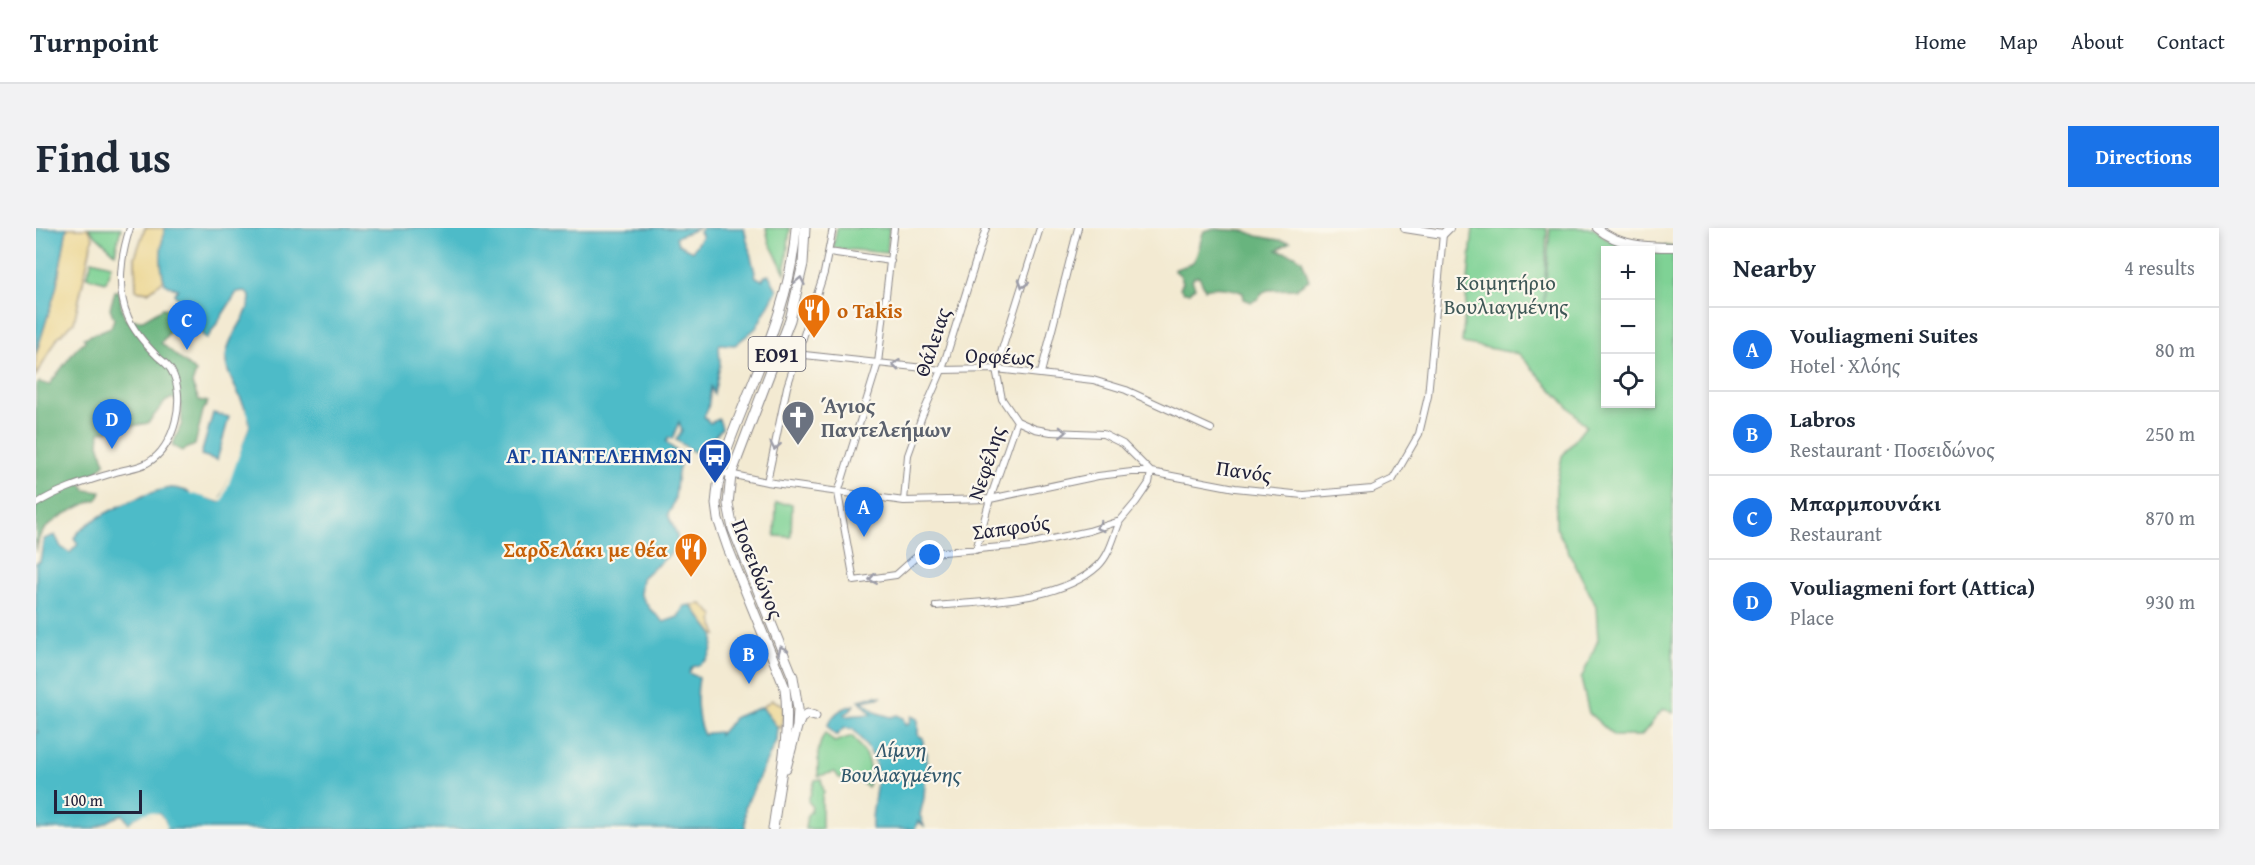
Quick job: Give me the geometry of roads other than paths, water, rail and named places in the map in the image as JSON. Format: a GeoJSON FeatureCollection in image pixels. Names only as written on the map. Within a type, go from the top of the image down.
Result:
{"type":"FeatureCollection","features":[{"type":"Feature","properties":{"kind":"main road","name":"Ποσειδώνος"},"geometry":{"type":"LineString","coordinates":[[773,829],[788,709],[786,697],[781,674],[722,533],[716,504],[720,472],[778,317],[787,285],[796,228]]}},
{"type":"Feature","properties":{"kind":"main road","name":"Ποσειδώνος"},"geometry":{"type":"LineString","coordinates":[[780,784],[797,727],[797,698],[791,670],[734,529],[728,504],[731,475],[799,287],[805,228]]}},
{"type":"Feature","properties":{"kind":"main road"},"geometry":{"type":"LineString","coordinates":[[786,697],[797,698]]}},
{"type":"Feature","properties":{"kind":"main road"},"geometry":{"type":"LineString","coordinates":[[797,727],[803,717],[808,714],[815,716]]}},
{"type":"Feature","properties":{"kind":"street"},"geometry":{"type":"LineString","coordinates":[[36,504],[60,490],[148,463],[171,437],[178,404],[178,389],[174,376],[169,367],[134,329],[123,304],[122,260],[130,228]]}},
{"type":"Feature","properties":{"kind":"street"},"geometry":{"type":"LineString","coordinates":[[767,482],[787,387],[829,252],[833,228]]}},
{"type":"Feature","properties":{"kind":"street"},"geometry":{"type":"LineString","coordinates":[[720,472],[838,493],[878,363],[894,228]]}},
{"type":"Feature","properties":{"kind":"street","name":"Θάλειας"},"geometry":{"type":"LineString","coordinates":[[904,501],[908,455],[942,370],[986,228]]}},
{"type":"Feature","properties":{"kind":"street"},"geometry":{"type":"LineString","coordinates":[[936,606],[991,602],[1038,594],[1072,583],[1099,566],[1120,521],[1149,483],[1151,472],[1123,444],[1103,434],[1051,432],[1035,429],[1017,422],[1002,399],[996,369],[1040,228]]}},
{"type":"Feature","properties":{"kind":"street"},"geometry":{"type":"LineString","coordinates":[[1041,374],[1078,228]]}},
{"type":"Feature","properties":{"kind":"street"},"geometry":{"type":"LineString","coordinates":[[1405,228],[1446,231]]}},
{"type":"Feature","properties":{"kind":"street"},"geometry":{"type":"LineString","coordinates":[[1598,228],[1607,236],[1622,242],[1673,247]]}},
{"type":"Feature","properties":{"kind":"street","name":"Πανός"},"geometry":{"type":"LineString","coordinates":[[838,493],[904,501],[990,499],[1098,476],[1151,472],[1235,488],[1303,495],[1372,489],[1393,479],[1419,434],[1428,396],[1446,231]]}},
{"type":"Feature","properties":{"kind":"street"},"geometry":{"type":"LineString","coordinates":[[829,252],[891,261]]}},
{"type":"Feature","properties":{"kind":"street","name":"Ορφέως"},"geometry":{"type":"LineString","coordinates":[[777,352],[942,370],[996,369],[1109,384],[1211,429]]}},
{"type":"Feature","properties":{"kind":"street","name":"Νεφέλης"},"geometry":{"type":"LineString","coordinates":[[976,550],[990,499],[1017,422]]}},
{"type":"Feature","properties":{"kind":"street","name":"Σαπφούς"},"geometry":{"type":"LineString","coordinates":[[838,493],[854,581],[896,575],[915,558],[933,553],[1024,545],[1089,531],[1120,521]]}},
{"type":"Feature","properties":{"kind":"water"},"geometry":{"type":"Polygon","coordinates":[[[36,228],[67,228],[56,289],[36,354],[36,228]]]}},
{"type":"Feature","properties":{"kind":"water"},"geometry":{"type":"Polygon","coordinates":[[[165,228],[699,228],[676,237],[678,244],[692,251],[702,236],[699,232],[703,228],[744,228],[756,277],[762,280],[769,275],[777,290],[756,328],[735,345],[719,344],[720,365],[714,394],[711,387],[708,409],[704,417],[710,423],[719,419],[722,428],[708,443],[694,452],[676,440],[682,431],[679,422],[672,439],[669,437],[666,442],[683,457],[678,472],[674,500],[668,514],[677,536],[677,542],[675,548],[665,559],[642,578],[640,594],[650,609],[664,622],[678,617],[684,606],[691,605],[714,635],[709,656],[703,663],[692,667],[689,673],[699,678],[697,707],[704,735],[719,732],[719,735],[735,717],[762,707],[777,727],[776,741],[745,807],[745,829],[165,829],[165,821],[159,814],[140,815],[129,823],[122,814],[94,829],[36,829],[36,733],[38,732],[36,731],[36,563],[40,561],[44,539],[55,535],[61,547],[70,553],[78,544],[74,538],[91,523],[118,507],[161,490],[176,488],[220,502],[249,426],[245,408],[229,375],[226,360],[230,343],[246,312],[250,296],[245,291],[237,292],[207,339],[181,313],[185,308],[174,294],[178,289],[165,284],[161,256],[165,228]]]}},
{"type":"Feature","properties":{"kind":"water"},"geometry":{"type":"Polygon","coordinates":[[[213,413],[229,417],[217,460],[201,455],[213,413]]]}},
{"type":"Feature","properties":{"kind":"water","name":"Λίμνη Βουλιαγμένης"},"geometry":{"type":"Polygon","coordinates":[[[882,697],[862,701],[877,713],[891,717],[897,715],[903,718],[905,725],[909,724],[911,716],[918,719],[918,735],[923,738],[923,748],[927,753],[924,798],[920,815],[924,826],[918,821],[915,829],[872,829],[877,783],[873,757],[853,729],[844,728],[836,736],[827,726],[838,712],[854,705],[849,712],[844,714],[845,716],[872,714],[859,700],[882,697]]]}},
{"type":"Feature","properties":{"kind":"place","name":"o Takis"},"geometry":{"type":"Point","coordinates":[814,339]}},
{"type":"Feature","properties":{"kind":"place","name":"Μπαρμπουνάκι"},"geometry":{"type":"Point","coordinates":[187,350]}},
{"type":"Feature","properties":{"kind":"place","name":"Άγιος Παντελεήμων"},"geometry":{"type":"Point","coordinates":[798,446]}},
{"type":"Feature","properties":{"kind":"place","name":"Vouliagmeni fort (Attica)"},"geometry":{"type":"Point","coordinates":[112,449]}},
{"type":"Feature","properties":{"kind":"place","name":"ΑΓ. ΠΑΝΤΕΛΕΗΜΩΝ"},"geometry":{"type":"Point","coordinates":[715,484]}},
{"type":"Feature","properties":{"kind":"place","name":"Vouliagmeni Suites"},"geometry":{"type":"Point","coordinates":[864,537]}},
{"type":"Feature","properties":{"kind":"place","name":"Σαρδελάκι με θέα"},"geometry":{"type":"Point","coordinates":[691,578]}},
{"type":"Feature","properties":{"kind":"place","name":"Labros"},"geometry":{"type":"Point","coordinates":[749,684]}},
{"type":"Feature","properties":{"kind":"park label","name":"Κοιμητήριο Βουλιαγμένης"},"geometry":{"type":"Point","coordinates":[1506,294]}}]}
